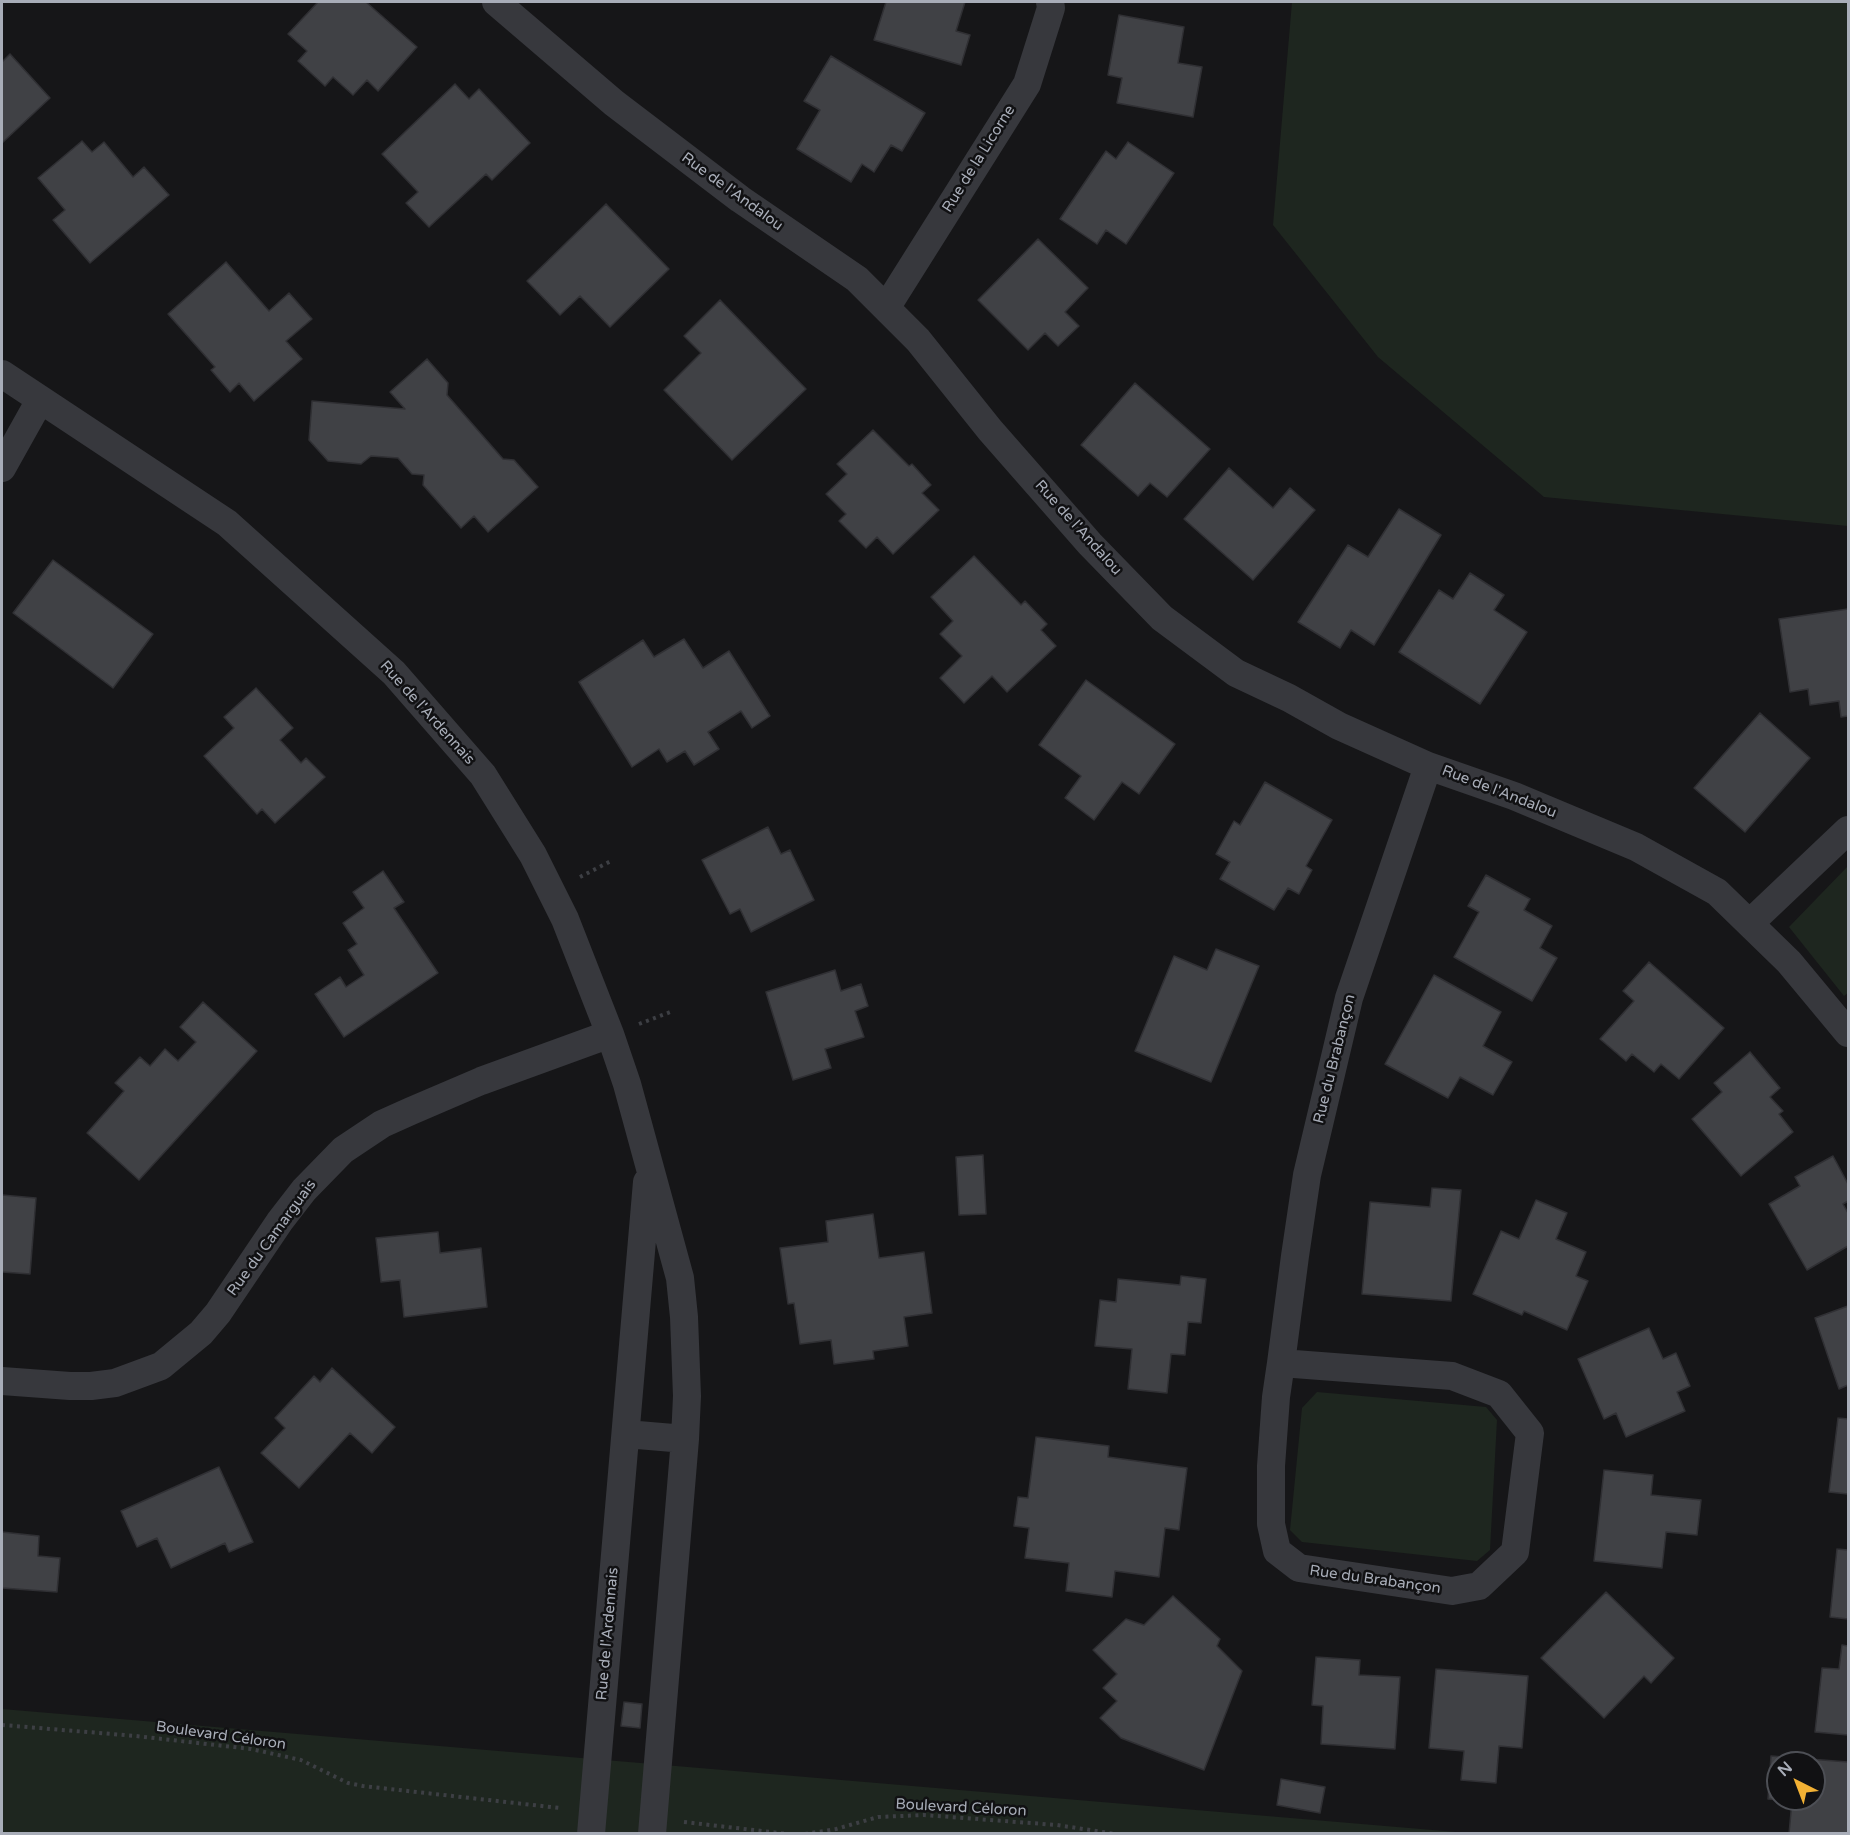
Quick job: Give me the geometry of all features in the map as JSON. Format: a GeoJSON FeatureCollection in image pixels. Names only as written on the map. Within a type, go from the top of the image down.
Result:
{"type":"FeatureCollection","features":[{"type":"Feature","properties":{"kind":"street","name":"Rue de l'Andalou"},"geometry":{"type":"LineString","coordinates":[[496,2],[614,103],[740,200],[857,279],[918,340],[990,430],[1090,544],[1162,618],[1236,673],[1289,698],[1339,726],[1428,765],[1514,796],[1636,847],[1717,892],[1789,962],[1846,1026]]}},
{"type":"Feature","properties":{"kind":"street","name":"Rue de la Licorne"},"geometry":{"type":"LineString","coordinates":[[886,308],[1027,84],[1050,2]]}},
{"type":"Feature","properties":{"kind":"street","name":"Rue de l'Ardennais"},"geometry":{"type":"LineString","coordinates":[[2,374],[227,523],[394,673],[483,775],[533,855],[565,919],[610,1034],[638,1123],[680,1278],[684,1317],[685,1439],[652,1833]]}},
{"type":"Feature","properties":{"kind":"street"},"geometry":{"type":"LineString","coordinates":[[2,468],[40,400]]}},
{"type":"Feature","properties":{"kind":"street","name":"Rue du Brabançon"},"geometry":{"type":"LineString","coordinates":[[1281,1363],[1452,1376],[1499,1394],[1530,1433],[1515,1552],[1479,1586],[1452,1591],[1299,1568],[1277,1551],[1271,1524],[1271,1466],[1281,1363],[1307,1175],[1349,998],[1428,765]]}},
{"type":"Feature","properties":{"kind":"street"},"geometry":{"type":"LineString","coordinates":[[1750,923],[1848,830]]}},
{"type":"Feature","properties":{"kind":"street","name":"Rue du Camarguais"},"geometry":{"type":"LineString","coordinates":[[2,1381],[91,1386],[116,1383],[161,1366],[201,1334],[280,1221],[304,1190],[343,1150],[382,1124],[411,1110],[481,1081],[610,1034]]}},
{"type":"Feature","properties":{"kind":"street","name":"Rue de l'Ardennais"},"geometry":{"type":"LineString","coordinates":[[591,1833],[648,1165]]}},
{"type":"Feature","properties":{"kind":"street"},"geometry":{"type":"LineString","coordinates":[[626,1434],[685,1439]]}},
{"type":"Feature","properties":{"kind":"path","name":"Boulevard Céloron"},"geometry":{"type":"LineString","coordinates":[[2,1725],[136,1736],[251,1749],[301,1760],[348,1783],[363,1786],[564,1808]]}},
{"type":"Feature","properties":{"kind":"path","name":"Boulevard Céloron"},"geometry":{"type":"LineString","coordinates":[[805,1833],[836,1829],[878,1817],[924,1815],[1057,1825],[1116,1833]]}},
{"type":"Feature","properties":{"kind":"path"},"geometry":{"type":"LineString","coordinates":[[684,1822],[788,1833]]}},
{"type":"Feature","properties":{"kind":"shaded area"},"geometry":{"type":"Polygon","coordinates":[[[1292,2],[1848,2],[1848,526],[1544,497],[1378,357],[1273,225],[1292,2]]]}},
{"type":"Feature","properties":{"kind":"shaded area"},"geometry":{"type":"Polygon","coordinates":[[[1848,866],[1848,993],[1844,996],[1789,927],[1848,866]]]}},
{"type":"Feature","properties":{"kind":"shaded area"},"geometry":{"type":"Polygon","coordinates":[[[1317,1392],[1486,1407],[1497,1420],[1490,1550],[1477,1561],[1302,1542],[1290,1530],[1302,1408],[1317,1392]]]}},
{"type":"Feature","properties":{"kind":"shaded area"},"geometry":{"type":"Polygon","coordinates":[[[2,1709],[1468,1833],[2,1833],[2,1709]]]}},
{"type":"Feature","properties":{"kind":"building"},"geometry":{"type":"Polygon","coordinates":[[[318,2],[366,2],[417,47],[378,91],[367,80],[353,95],[333,77],[325,86],[298,61],[307,51],[288,34],[318,2]]]}},
{"type":"Feature","properties":{"kind":"building"},"geometry":{"type":"Polygon","coordinates":[[[886,2],[965,2],[956,31],[970,35],[961,65],[874,40],[886,2]]]}},
{"type":"Feature","properties":{"kind":"building"},"geometry":{"type":"Polygon","coordinates":[[[1119,15],[1184,27],[1178,63],[1202,67],[1193,117],[1117,103],[1122,78],[1108,75],[1119,15]]]}},
{"type":"Feature","properties":{"kind":"building"},"geometry":{"type":"Polygon","coordinates":[[[10,54],[50,98],[2,143],[2,62],[10,54]]]}},
{"type":"Feature","properties":{"kind":"building"},"geometry":{"type":"Polygon","coordinates":[[[831,56],[925,113],[902,151],[891,145],[874,172],[862,164],[851,182],[797,149],[820,110],[804,101],[831,56]]]}},
{"type":"Feature","properties":{"kind":"building"},"geometry":{"type":"Polygon","coordinates":[[[455,84],[469,99],[479,89],[530,143],[492,180],[486,174],[429,227],[406,203],[418,192],[382,154],[455,84]]]}},
{"type":"Feature","properties":{"kind":"building"},"geometry":{"type":"Polygon","coordinates":[[[82,141],[92,152],[104,142],[133,177],[144,167],[169,195],[90,263],[53,220],[65,210],[38,178],[82,141]]]}},
{"type":"Feature","properties":{"kind":"building"},"geometry":{"type":"Polygon","coordinates":[[[1128,142],[1174,173],[1126,244],[1106,230],[1097,244],[1060,219],[1106,151],[1116,159],[1128,142]]]}},
{"type":"Feature","properties":{"kind":"building"},"geometry":{"type":"Polygon","coordinates":[[[606,204],[669,269],[610,327],[580,296],[560,315],[527,281],[606,204]]]}},
{"type":"Feature","properties":{"kind":"building"},"geometry":{"type":"Polygon","coordinates":[[[1038,239],[1088,288],[1065,312],[1079,326],[1058,346],[1045,333],[1028,350],[978,300],[1038,239]]]}},
{"type":"Feature","properties":{"kind":"building"},"geometry":{"type":"Polygon","coordinates":[[[226,262],[269,311],[289,293],[312,319],[286,341],[302,359],[254,401],[239,383],[230,392],[211,370],[215,367],[168,314],[226,262]]]}},
{"type":"Feature","properties":{"kind":"building"},"geometry":{"type":"Polygon","coordinates":[[[720,300],[806,389],[732,460],[664,390],[701,353],[684,336],[720,300]]]}},
{"type":"Feature","properties":{"kind":"building"},"geometry":{"type":"Polygon","coordinates":[[[427,359],[448,383],[447,395],[503,459],[514,460],[538,487],[488,532],[474,516],[461,528],[423,485],[424,475],[412,474],[398,458],[371,456],[361,464],[328,461],[309,440],[312,401],[405,409],[390,392],[427,359]]]}},
{"type":"Feature","properties":{"kind":"building"},"geometry":{"type":"Polygon","coordinates":[[[1135,383],[1210,449],[1167,497],[1150,483],[1138,496],[1081,445],[1135,383]]]}},
{"type":"Feature","properties":{"kind":"building"},"geometry":{"type":"Polygon","coordinates":[[[873,430],[909,466],[912,464],[931,485],[922,493],[939,510],[893,554],[877,537],[866,548],[839,521],[846,514],[826,494],[847,474],[837,464],[873,430]]]}},
{"type":"Feature","properties":{"kind":"building"},"geometry":{"type":"Polygon","coordinates":[[[1229,468],[1273,508],[1290,488],[1315,510],[1253,580],[1184,519],[1229,468]]]}},
{"type":"Feature","properties":{"kind":"building"},"geometry":{"type":"Polygon","coordinates":[[[1399,509],[1441,535],[1374,645],[1351,630],[1340,648],[1298,622],[1348,545],[1368,557],[1399,509]]]}},
{"type":"Feature","properties":{"kind":"building"},"geometry":{"type":"Polygon","coordinates":[[[974,556],[1021,605],[1025,601],[1047,624],[1041,630],[1056,646],[1007,692],[992,676],[964,703],[940,678],[962,656],[940,634],[953,621],[931,597],[974,556]]]}},
{"type":"Feature","properties":{"kind":"building"},"geometry":{"type":"Polygon","coordinates":[[[53,560],[153,634],[113,688],[13,613],[53,560]]]}},
{"type":"Feature","properties":{"kind":"building"},"geometry":{"type":"Polygon","coordinates":[[[1470,573],[1504,595],[1494,610],[1527,632],[1480,704],[1399,652],[1439,590],[1453,599],[1470,573]]]}},
{"type":"Feature","properties":{"kind":"building"},"geometry":{"type":"Polygon","coordinates":[[[1848,609],[1848,716],[1841,717],[1839,701],[1810,705],[1808,689],[1790,692],[1779,619],[1848,609]]]}},
{"type":"Feature","properties":{"kind":"building"},"geometry":{"type":"Polygon","coordinates":[[[684,639],[703,668],[729,651],[770,716],[752,728],[741,711],[708,732],[719,749],[694,765],[685,751],[667,762],[659,749],[632,767],[579,682],[643,640],[654,657],[684,639]]]}},
{"type":"Feature","properties":{"kind":"building"},"geometry":{"type":"Polygon","coordinates":[[[1086,680],[1175,744],[1139,794],[1122,782],[1094,820],[1065,798],[1081,776],[1039,745],[1086,680]]]}},
{"type":"Feature","properties":{"kind":"building"},"geometry":{"type":"Polygon","coordinates":[[[256,688],[293,728],[280,740],[301,763],[306,758],[325,777],[275,823],[262,809],[257,814],[204,756],[234,728],[224,717],[256,688]]]}},
{"type":"Feature","properties":{"kind":"building"},"geometry":{"type":"Polygon","coordinates":[[[1760,713],[1810,758],[1745,832],[1694,788],[1760,713]]]}},
{"type":"Feature","properties":{"kind":"building"},"geometry":{"type":"Polygon","coordinates":[[[1265,782],[1332,820],[1306,866],[1312,870],[1299,894],[1288,888],[1274,910],[1220,879],[1230,862],[1216,854],[1234,821],[1240,825],[1265,782]]]}},
{"type":"Feature","properties":{"kind":"building"},"geometry":{"type":"Polygon","coordinates":[[[768,827],[781,854],[790,850],[814,900],[751,932],[740,909],[730,914],[702,860],[768,827]]]}},
{"type":"Feature","properties":{"kind":"building"},"geometry":{"type":"Polygon","coordinates":[[[383,871],[404,902],[394,908],[438,973],[344,1037],[315,994],[340,977],[346,987],[364,975],[348,950],[357,944],[343,923],[364,908],[353,892],[383,871]]]}},
{"type":"Feature","properties":{"kind":"building"},"geometry":{"type":"Polygon","coordinates":[[[1486,875],[1530,899],[1524,910],[1552,926],[1540,948],[1557,958],[1532,1001],[1454,957],[1479,912],[1468,906],[1486,875]]]}},
{"type":"Feature","properties":{"kind":"building"},"geometry":{"type":"Polygon","coordinates":[[[1216,949],[1259,966],[1211,1082],[1135,1051],[1174,956],[1207,970],[1216,949]]]}},
{"type":"Feature","properties":{"kind":"building"},"geometry":{"type":"Polygon","coordinates":[[[1649,962],[1724,1028],[1679,1079],[1661,1064],[1654,1072],[1632,1054],[1626,1061],[1600,1039],[1634,1001],[1623,991],[1649,962]]]}},
{"type":"Feature","properties":{"kind":"building"},"geometry":{"type":"Polygon","coordinates":[[[835,970],[841,991],[861,984],[868,1006],[855,1011],[864,1037],[825,1049],[831,1068],[793,1080],[766,992],[835,970]]]}},
{"type":"Feature","properties":{"kind":"building"},"geometry":{"type":"Polygon","coordinates":[[[1434,975],[1501,1012],[1483,1046],[1512,1062],[1493,1095],[1460,1077],[1448,1098],[1385,1064],[1434,975]]]}},
{"type":"Feature","properties":{"kind":"building"},"geometry":{"type":"Polygon","coordinates":[[[203,1002],[257,1051],[139,1180],[87,1133],[124,1091],[115,1083],[140,1057],[150,1066],[165,1049],[178,1061],[196,1042],[180,1027],[203,1002]]]}},
{"type":"Feature","properties":{"kind":"building"},"geometry":{"type":"Polygon","coordinates":[[[1750,1052],[1780,1088],[1770,1097],[1783,1111],[1779,1114],[1793,1132],[1741,1176],[1692,1119],[1722,1092],[1714,1083],[1750,1052]]]}},
{"type":"Feature","properties":{"kind":"building"},"geometry":{"type":"Polygon","coordinates":[[[983,1155],[986,1214],[959,1215],[956,1157],[983,1155]]]}},
{"type":"Feature","properties":{"kind":"building"},"geometry":{"type":"Polygon","coordinates":[[[1833,1156],[1848,1184],[1848,1201],[1843,1204],[1848,1213],[1848,1246],[1807,1270],[1769,1204],[1800,1186],[1795,1177],[1833,1156]]]}},
{"type":"Feature","properties":{"kind":"building"},"geometry":{"type":"Polygon","coordinates":[[[1432,1188],[1461,1190],[1451,1301],[1362,1294],[1370,1202],[1430,1207],[1432,1188]]]}},
{"type":"Feature","properties":{"kind":"building"},"geometry":{"type":"Polygon","coordinates":[[[2,1195],[36,1198],[30,1274],[2,1272],[2,1195]]]}},
{"type":"Feature","properties":{"kind":"building"},"geometry":{"type":"Polygon","coordinates":[[[1536,1200],[1567,1213],[1556,1239],[1586,1252],[1576,1276],[1588,1281],[1567,1330],[1524,1311],[1522,1315],[1473,1294],[1501,1231],[1519,1239],[1536,1200]]]}},
{"type":"Feature","properties":{"kind":"building"},"geometry":{"type":"Polygon","coordinates":[[[873,1214],[879,1258],[924,1252],[932,1313],[904,1317],[908,1346],[873,1351],[874,1359],[834,1364],[831,1340],[800,1344],[794,1303],[788,1304],[780,1248],[828,1242],[826,1221],[873,1214]]]}},
{"type":"Feature","properties":{"kind":"building"},"geometry":{"type":"Polygon","coordinates":[[[438,1232],[440,1253],[481,1248],[487,1307],[404,1317],[400,1280],[381,1282],[376,1238],[438,1232]]]}},
{"type":"Feature","properties":{"kind":"building"},"geometry":{"type":"Polygon","coordinates":[[[1181,1276],[1206,1279],[1201,1323],[1188,1322],[1185,1355],[1171,1354],[1167,1393],[1128,1389],[1132,1349],[1095,1346],[1100,1300],[1116,1302],[1118,1279],[1180,1285],[1181,1276]]]}},
{"type":"Feature","properties":{"kind":"building"},"geometry":{"type":"Polygon","coordinates":[[[1848,1306],[1848,1385],[1839,1389],[1815,1318],[1848,1306]]]}},
{"type":"Feature","properties":{"kind":"building"},"geometry":{"type":"Polygon","coordinates":[[[1649,1328],[1663,1359],[1676,1353],[1690,1386],[1677,1392],[1685,1411],[1626,1437],[1616,1413],[1604,1419],[1578,1359],[1649,1328]]]}},
{"type":"Feature","properties":{"kind":"building"},"geometry":{"type":"Polygon","coordinates":[[[332,1368],[395,1427],[372,1453],[350,1433],[299,1488],[261,1453],[285,1428],[275,1418],[314,1376],[320,1382],[332,1368]]]}},
{"type":"Feature","properties":{"kind":"building"},"geometry":{"type":"Polygon","coordinates":[[[1838,1418],[1848,1419],[1848,1494],[1829,1492],[1838,1418]]]}},
{"type":"Feature","properties":{"kind":"building"},"geometry":{"type":"Polygon","coordinates":[[[1036,1437],[1109,1446],[1108,1457],[1187,1468],[1179,1530],[1165,1528],[1159,1577],[1115,1571],[1112,1597],[1066,1591],[1069,1563],[1025,1558],[1029,1528],[1014,1526],[1018,1497],[1028,1498],[1036,1437]]]}},
{"type":"Feature","properties":{"kind":"building"},"geometry":{"type":"Polygon","coordinates":[[[219,1467],[253,1542],[229,1552],[225,1543],[171,1568],[157,1538],[137,1547],[121,1511],[219,1467]]]}},
{"type":"Feature","properties":{"kind":"building"},"geometry":{"type":"Polygon","coordinates":[[[1604,1470],[1653,1475],[1651,1495],[1701,1500],[1697,1535],[1666,1532],[1662,1568],[1594,1561],[1604,1470]]]}},
{"type":"Feature","properties":{"kind":"building"},"geometry":{"type":"Polygon","coordinates":[[[2,1532],[39,1536],[38,1556],[60,1558],[57,1592],[2,1588],[2,1532]]]}},
{"type":"Feature","properties":{"kind":"building"},"geometry":{"type":"Polygon","coordinates":[[[1837,1549],[1848,1550],[1848,1619],[1830,1617],[1837,1549]]]}},
{"type":"Feature","properties":{"kind":"building"},"geometry":{"type":"Polygon","coordinates":[[[1606,1592],[1674,1658],[1651,1683],[1644,1676],[1604,1718],[1541,1658],[1606,1592]]]}},
{"type":"Feature","properties":{"kind":"building"},"geometry":{"type":"Polygon","coordinates":[[[1173,1596],[1220,1639],[1217,1646],[1242,1671],[1204,1770],[1121,1738],[1100,1718],[1117,1701],[1103,1688],[1117,1674],[1093,1650],[1126,1619],[1144,1625],[1173,1596]]]}},
{"type":"Feature","properties":{"kind":"building"},"geometry":{"type":"Polygon","coordinates":[[[1842,1645],[1848,1646],[1848,1735],[1815,1732],[1822,1668],[1839,1669],[1842,1645]]]}},
{"type":"Feature","properties":{"kind":"building"},"geometry":{"type":"Polygon","coordinates":[[[1316,1657],[1360,1660],[1359,1675],[1400,1677],[1395,1749],[1321,1744],[1323,1706],[1312,1705],[1316,1657]]]}},
{"type":"Feature","properties":{"kind":"building"},"geometry":{"type":"Polygon","coordinates":[[[1436,1669],[1528,1676],[1522,1748],[1499,1746],[1496,1783],[1461,1780],[1464,1751],[1429,1748],[1436,1669]]]}},
{"type":"Feature","properties":{"kind":"building"},"geometry":{"type":"Polygon","coordinates":[[[624,1702],[642,1704],[640,1728],[621,1726],[624,1702]]]}},
{"type":"Feature","properties":{"kind":"building"},"geometry":{"type":"Polygon","coordinates":[[[1826,1760],[1848,1762],[1848,1834],[1789,1834],[1791,1811],[1826,1811],[1826,1760]]]}},
{"type":"Feature","properties":{"kind":"building"},"geometry":{"type":"Polygon","coordinates":[[[1281,1779],[1325,1787],[1320,1813],[1277,1805],[1281,1779]]]}}]}
